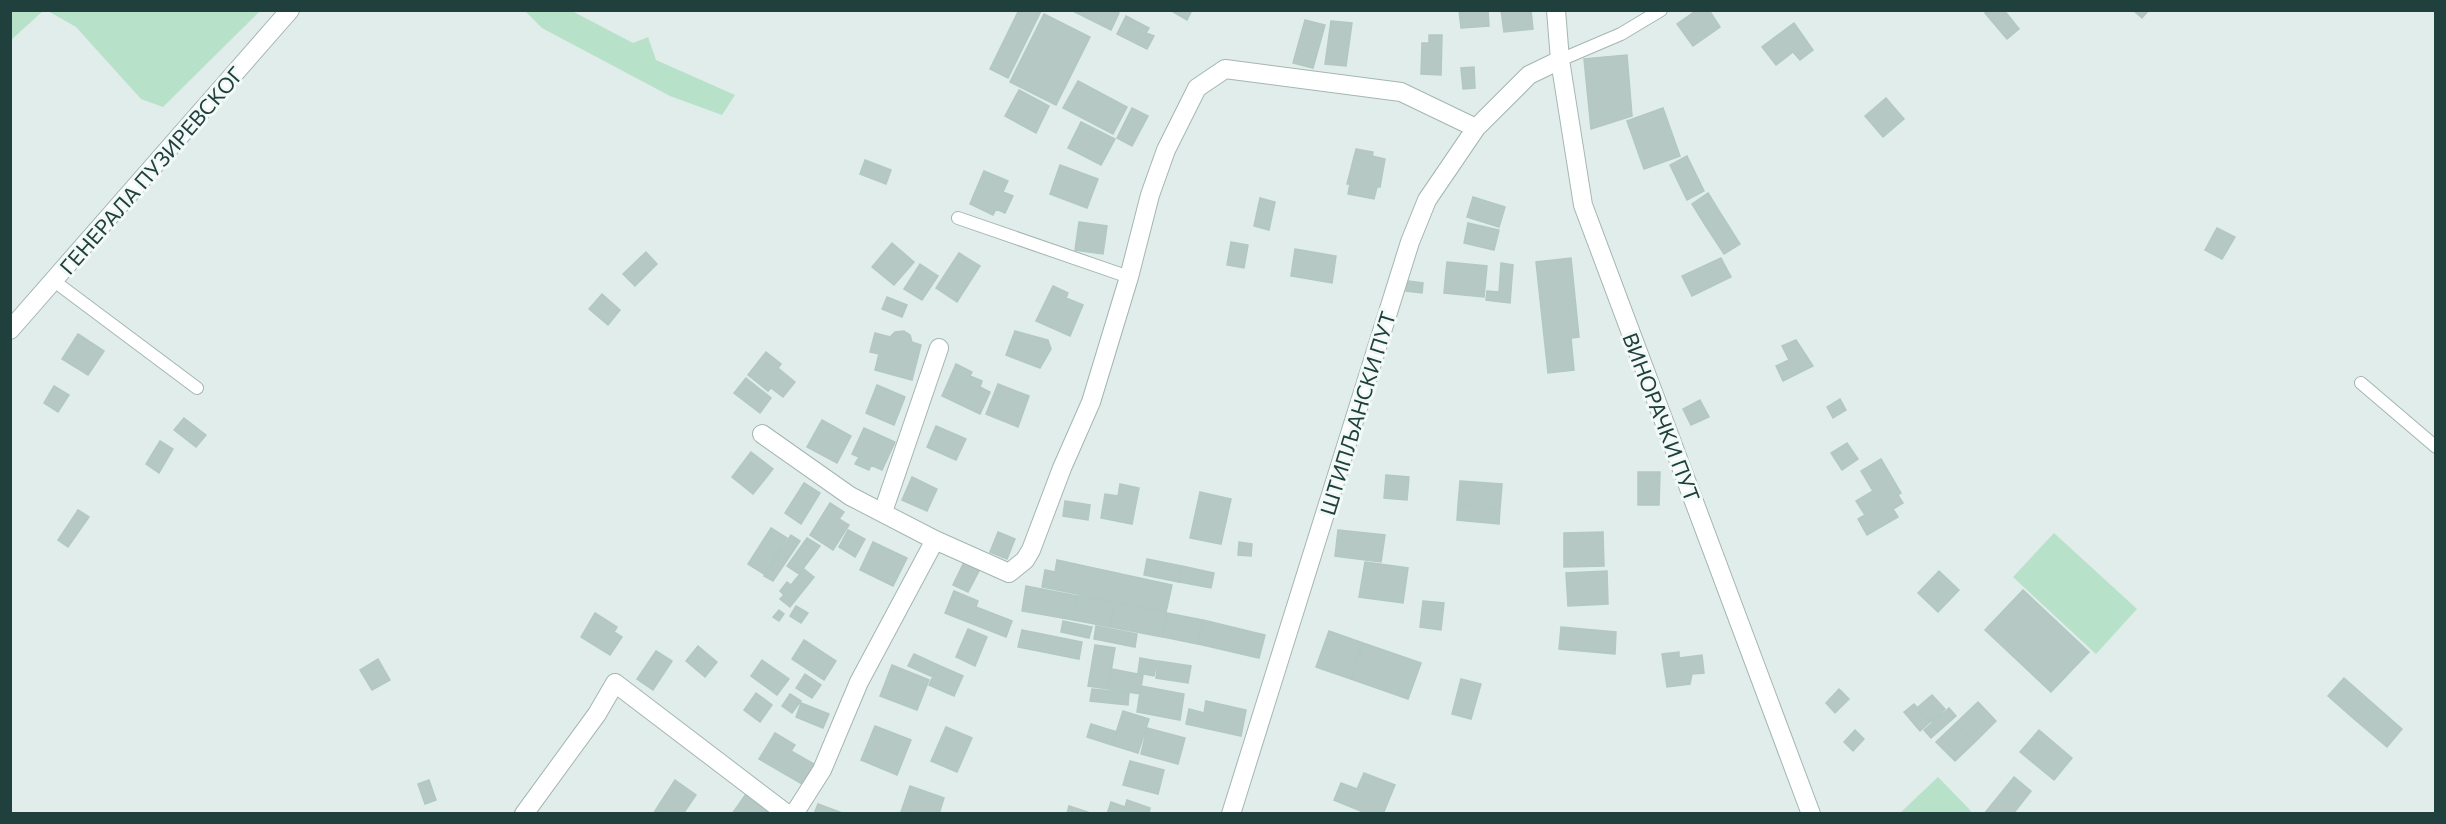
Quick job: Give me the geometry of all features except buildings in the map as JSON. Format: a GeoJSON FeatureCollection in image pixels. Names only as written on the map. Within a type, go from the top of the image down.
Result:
{"type":"FeatureCollection","features":[{"type":"Feature","properties":{"kind":"street","name":"ГЕНЕРАЛА ПУЗИРЕВСКОГ"},"geometry":{"type":"LineString","coordinates":[[10,330],[290,10]]}},
{"type":"Feature","properties":{"kind":"street","name":"ВИНОРАЧКИ ПУТ"},"geometry":{"type":"LineString","coordinates":[[1556,10],[1560,60],[1582,205],[1811,813]]}},
{"type":"Feature","properties":{"kind":"street","name":"ШТИПЉАНСКИ ПУТ"},"geometry":{"type":"LineString","coordinates":[[1231,813],[1410,242],[1427,200],[1476,128],[1529,75],[1560,60]]}},
{"type":"Feature","properties":{"kind":"street"},"geometry":{"type":"LineString","coordinates":[[762,434],[830,484],[935,540],[1009,573],[1025,561],[1091,402],[1129,277],[1150,195],[1166,150],[1197,88],[1225,69],[1401,92],[1476,128]]}},
{"type":"Feature","properties":{"kind":"street"},"geometry":{"type":"LineString","coordinates":[[883,512],[939,348]]}},
{"type":"Feature","properties":{"kind":"street"},"geometry":{"type":"LineString","coordinates":[[794,813],[822,770],[859,682],[935,540]]}},
{"type":"Feature","properties":{"kind":"street"},"geometry":{"type":"LineString","coordinates":[[524,813],[597,714],[615,683],[787,813]]}},
{"type":"Feature","properties":{"kind":"lane"},"geometry":{"type":"LineString","coordinates":[[1560,60],[1622,34],[1661,10]]}},
{"type":"Feature","properties":{"kind":"lane"},"geometry":{"type":"LineString","coordinates":[[958,218],[1129,277]]}},
{"type":"Feature","properties":{"kind":"lane"},"geometry":{"type":"LineString","coordinates":[[54,281],[197,388]]}},
{"type":"Feature","properties":{"kind":"lane"},"geometry":{"type":"LineString","coordinates":[[2361,383],[2436,447]]}},
{"type":"Feature","properties":{"kind":"green space"},"geometry":{"type":"Polygon","coordinates":[[[11,10],[43,10],[43,11],[11,40],[11,10]]]}},
{"type":"Feature","properties":{"kind":"green space"},"geometry":{"type":"Polygon","coordinates":[[[48,11],[260,11],[163,107],[141,99],[76,27],[48,11]]]}},
{"type":"Feature","properties":{"kind":"green space"},"geometry":{"type":"Polygon","coordinates":[[[525,11],[572,11],[633,43],[648,37],[656,60],[735,95],[722,115],[670,96],[542,28],[525,11]]]}},
{"type":"Feature","properties":{"kind":"green space"},"geometry":{"type":"Polygon","coordinates":[[[2054,533],[2137,609],[2096,654],[2013,577],[2054,533]]]}},
{"type":"Feature","properties":{"kind":"green space"},"geometry":{"type":"Polygon","coordinates":[[[1938,777],[1971,811],[1969,814],[1900,813],[1938,777]]]}}]}
